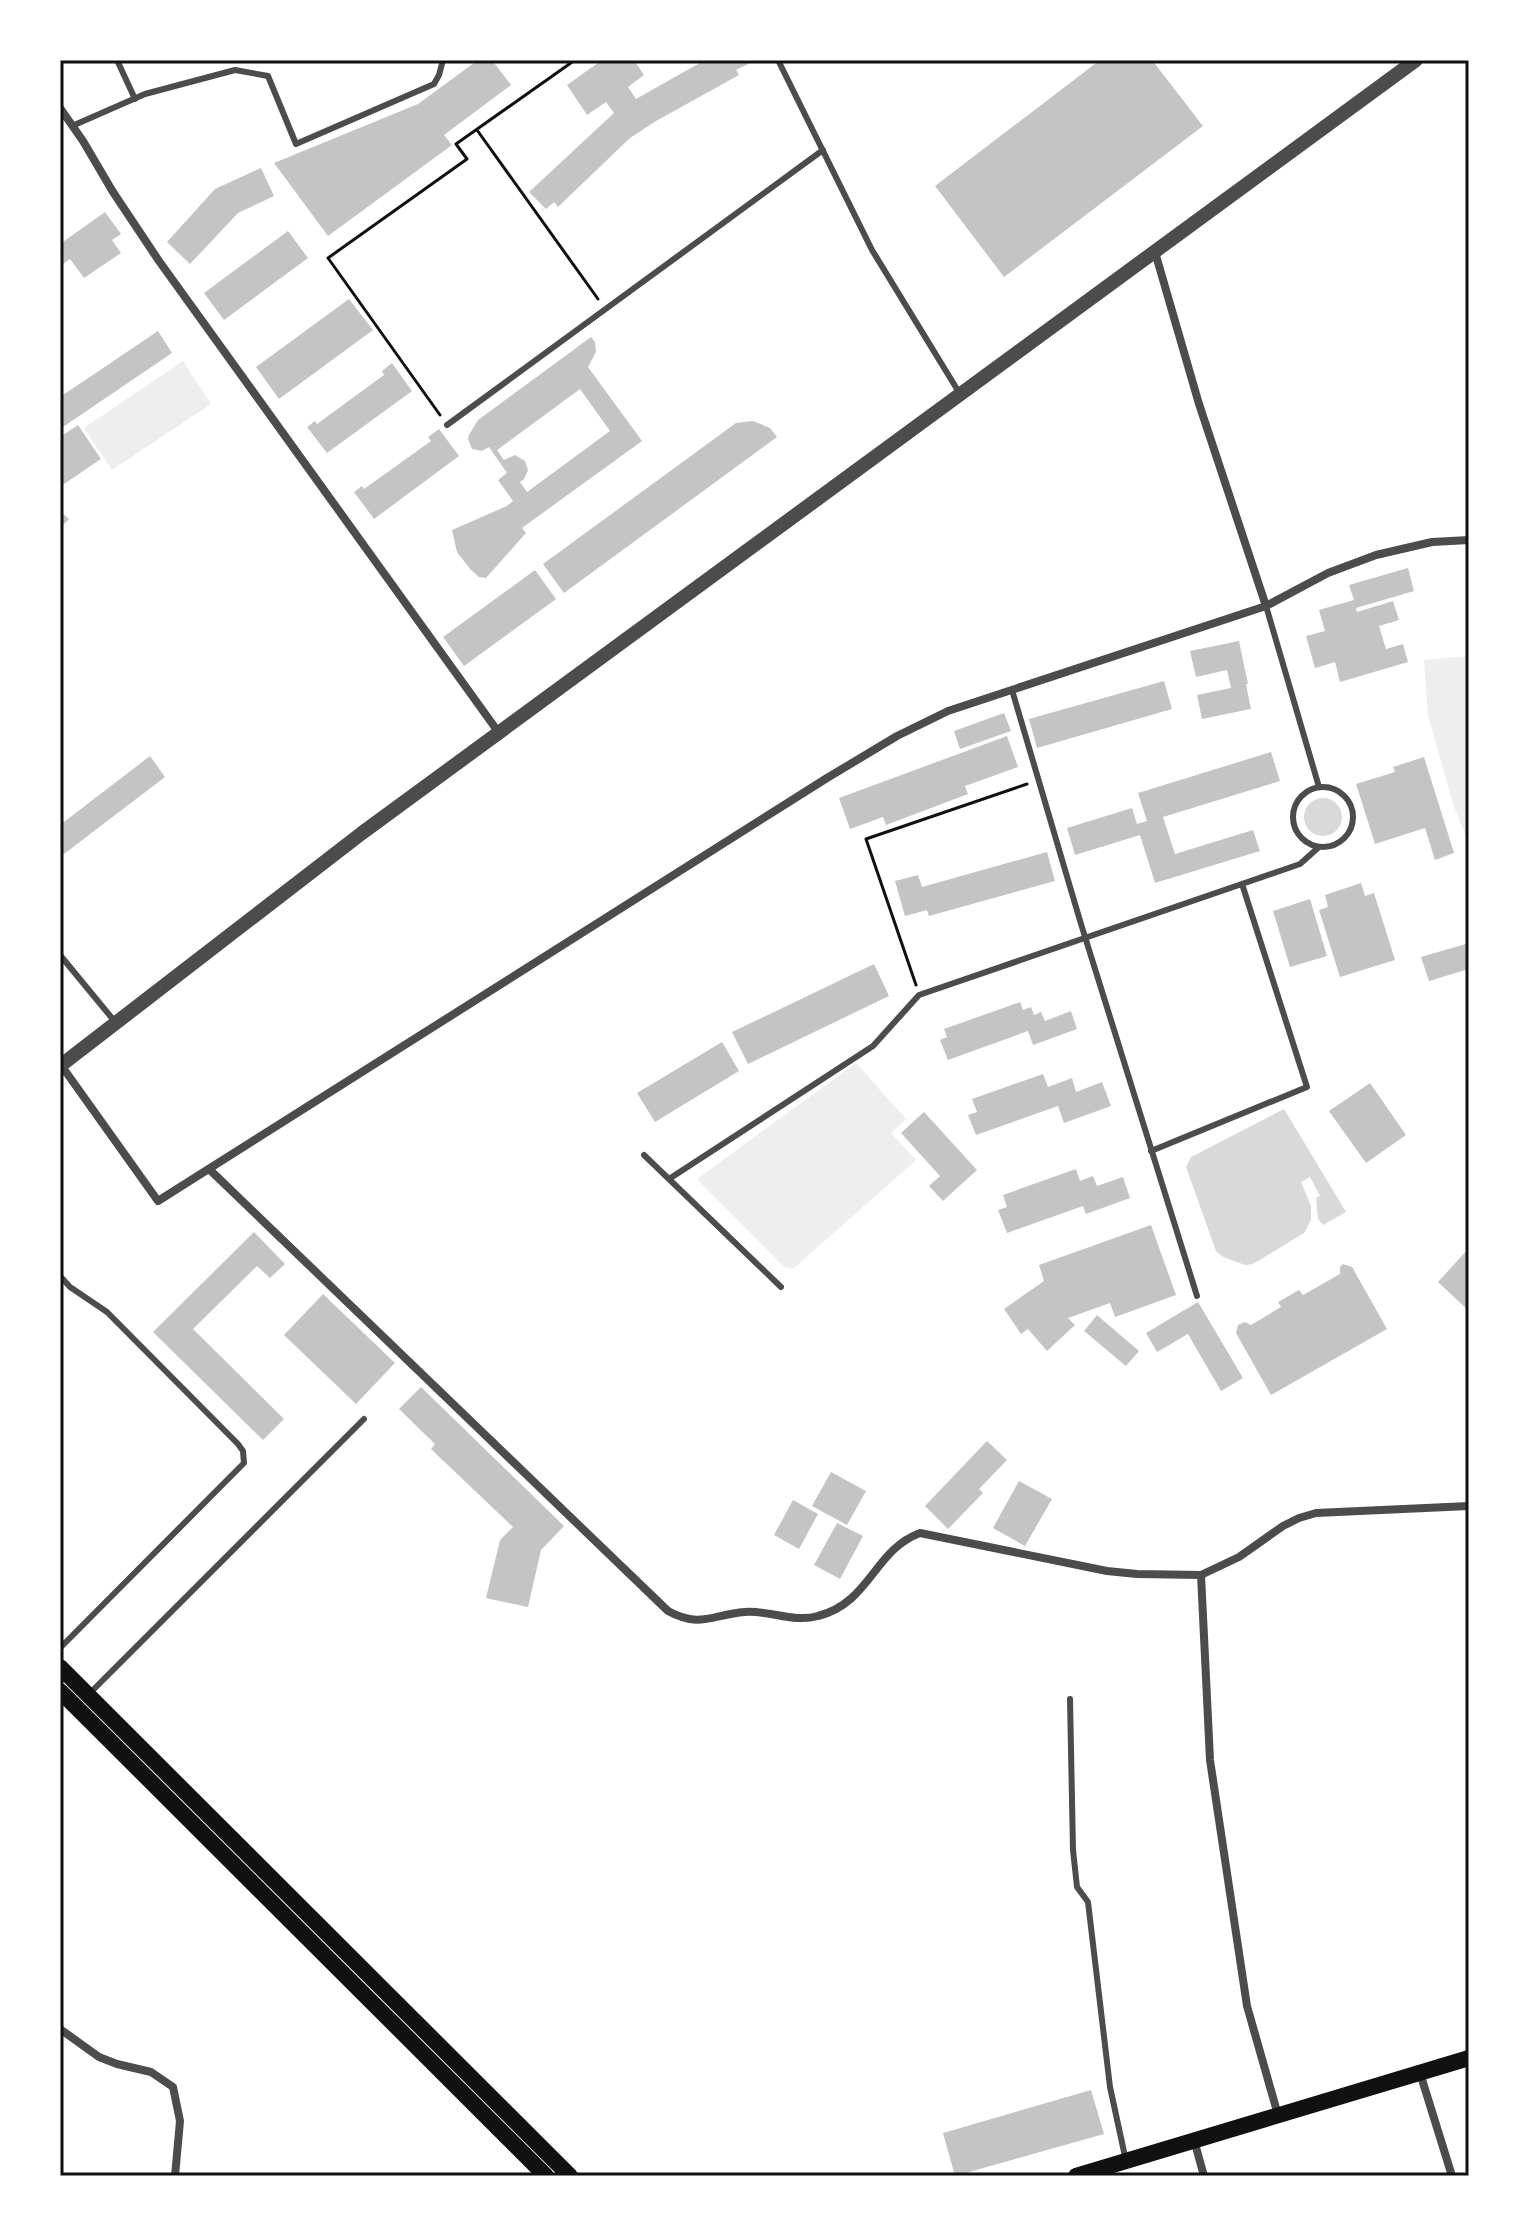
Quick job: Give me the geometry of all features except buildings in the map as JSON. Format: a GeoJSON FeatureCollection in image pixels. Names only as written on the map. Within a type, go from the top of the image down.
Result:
{"type":"FeatureCollection","features":[{"type":"Feature","properties":{"kind":"main road"},"geometry":{"type":"LineString","coordinates":[[60,1667],[570,2176]]}},
{"type":"Feature","properties":{"kind":"main road"},"geometry":{"type":"LineString","coordinates":[[60,1691],[546,2176]]}},
{"type":"Feature","properties":{"kind":"main road"},"geometry":{"type":"LineString","coordinates":[[1076,2176],[1469,2058]]}},
{"type":"Feature","properties":{"kind":"street"},"geometry":{"type":"LineString","coordinates":[[1416,60],[362,833],[61,1066],[158,1201],[873,750],[948,711],[1266,606],[1328,573],[1376,555],[1432,542],[1469,540]]}},
{"type":"Feature","properties":{"kind":"street"},"geometry":{"type":"LineString","coordinates":[[60,108],[159,261],[499,733]]}},
{"type":"Feature","properties":{"kind":"street"},"geometry":{"type":"LineString","coordinates":[[1155,252],[1199,404],[1266,606]]}},
{"type":"Feature","properties":{"kind":"street"},"geometry":{"type":"LineString","coordinates":[[209,1169],[668,1611],[677,1616],[703,1621],[744,1612],[797,1618],[832,1612],[854,1598],[900,1543],[920,1533],[1107,1571],[1201,1575],[1239,1557],[1283,1526],[1316,1513],[1469,1506]]}},
{"type":"Feature","properties":{"kind":"street"},"geometry":{"type":"LineString","coordinates":[[1201,1575],[1210,1760],[1247,2006],[1278,2115]]}},
{"type":"Feature","properties":{"kind":"street"},"geometry":{"type":"LineString","coordinates":[[60,2029],[99,2057],[151,2072],[173,2087],[180,2121],[175,2176]]}},
{"type":"Feature","properties":{"kind":"street"},"geometry":{"type":"LineString","coordinates":[[1420,2073],[1452,2176]]}},
{"type":"Feature","properties":{"kind":"street"},"geometry":{"type":"LineString","coordinates":[[1194,2140],[1204,2176]]}},
{"type":"Feature","properties":{"kind":"lane"},"geometry":{"type":"LineString","coordinates":[[117,60],[135,99]]}},
{"type":"Feature","properties":{"kind":"lane"},"geometry":{"type":"LineString","coordinates":[[72,126],[145,94],[235,70],[268,76],[296,144],[434,84],[443,60]]}},
{"type":"Feature","properties":{"kind":"lane"},"geometry":{"type":"LineString","coordinates":[[778,60],[872,250],[961,394]]}},
{"type":"Feature","properties":{"kind":"lane"},"geometry":{"type":"LineString","coordinates":[[447,425],[823,150]]}},
{"type":"Feature","properties":{"kind":"lane"},"geometry":{"type":"LineString","coordinates":[[1266,606],[1319,787]]}},
{"type":"Feature","properties":{"kind":"lane"},"geometry":{"type":"LineString","coordinates":[[1012,690],[1085,938],[1197,1296]]}},
{"type":"Feature","properties":{"kind":"lane"},"geometry":{"type":"LineString","coordinates":[[1319,787],[1337,790],[1347,798],[1352,808],[1350,831],[1342,841],[1331,846],[1308,844],[1293,826],[1292,814],[1296,802],[1303,793],[1319,787]]}},
{"type":"Feature","properties":{"kind":"lane"},"geometry":{"type":"LineString","coordinates":[[669,1179],[873,1046],[919,995],[1300,864],[1319,847]]}},
{"type":"Feature","properties":{"kind":"lane"},"geometry":{"type":"LineString","coordinates":[[1151,1151],[1307,1087],[1242,884]]}},
{"type":"Feature","properties":{"kind":"lane"},"geometry":{"type":"LineString","coordinates":[[60,955],[116,1023]]}},
{"type":"Feature","properties":{"kind":"lane"},"geometry":{"type":"LineString","coordinates":[[644,1155],[781,1287]]}},
{"type":"Feature","properties":{"kind":"lane"},"geometry":{"type":"LineString","coordinates":[[60,1276],[70,1287],[107,1312],[228,1433],[243,1451],[244,1463],[60,1648]]}},
{"type":"Feature","properties":{"kind":"lane"},"geometry":{"type":"LineString","coordinates":[[88,1695],[364,1419]]}},
{"type":"Feature","properties":{"kind":"lane"},"geometry":{"type":"LineString","coordinates":[[1070,1699],[1073,1850],[1077,1887],[1088,1902],[1110,2087],[1126,2161]]}},
{"type":"Feature","properties":{"kind":"path"},"geometry":{"type":"LineString","coordinates":[[447,425],[328,258],[467,159],[456,144],[575,60]]}},
{"type":"Feature","properties":{"kind":"path"},"geometry":{"type":"LineString","coordinates":[[477,130],[605,309]]}},
{"type":"Feature","properties":{"kind":"path"},"geometry":{"type":"LineString","coordinates":[[919,995],[866,839],[1039,780]]}},
{"type":"Feature","properties":{"kind":"shaded area"},"geometry":{"type":"Polygon","coordinates":[[[183,361],[211,404],[112,470],[84,428],[183,361]]]}},
{"type":"Feature","properties":{"kind":"shaded area"},"geometry":{"type":"Polygon","coordinates":[[[1469,656],[1469,844],[1453,804],[1428,715],[1424,660],[1469,656]]]}},
{"type":"Feature","properties":{"kind":"shaded area"},"geometry":{"type":"Polygon","coordinates":[[[1323,798],[1336,804],[1342,817],[1336,830],[1323,836],[1310,830],[1304,817],[1310,804],[1323,798]]]}},
{"type":"Feature","properties":{"kind":"shaded area"},"geometry":{"type":"Polygon","coordinates":[[[856,1063],[906,1119],[891,1133],[916,1160],[793,1269],[783,1266],[697,1179],[856,1063]]]}},
{"type":"Feature","properties":{"kind":"shaded area"},"geometry":{"type":"Polygon","coordinates":[[[1284,1109],[1346,1212],[1323,1225],[1318,1219],[1316,1198],[1320,1196],[1310,1177],[1301,1182],[1311,1206],[1311,1220],[1304,1233],[1253,1264],[1245,1265],[1216,1251],[1186,1167],[1191,1157],[1284,1109]]]}}]}
